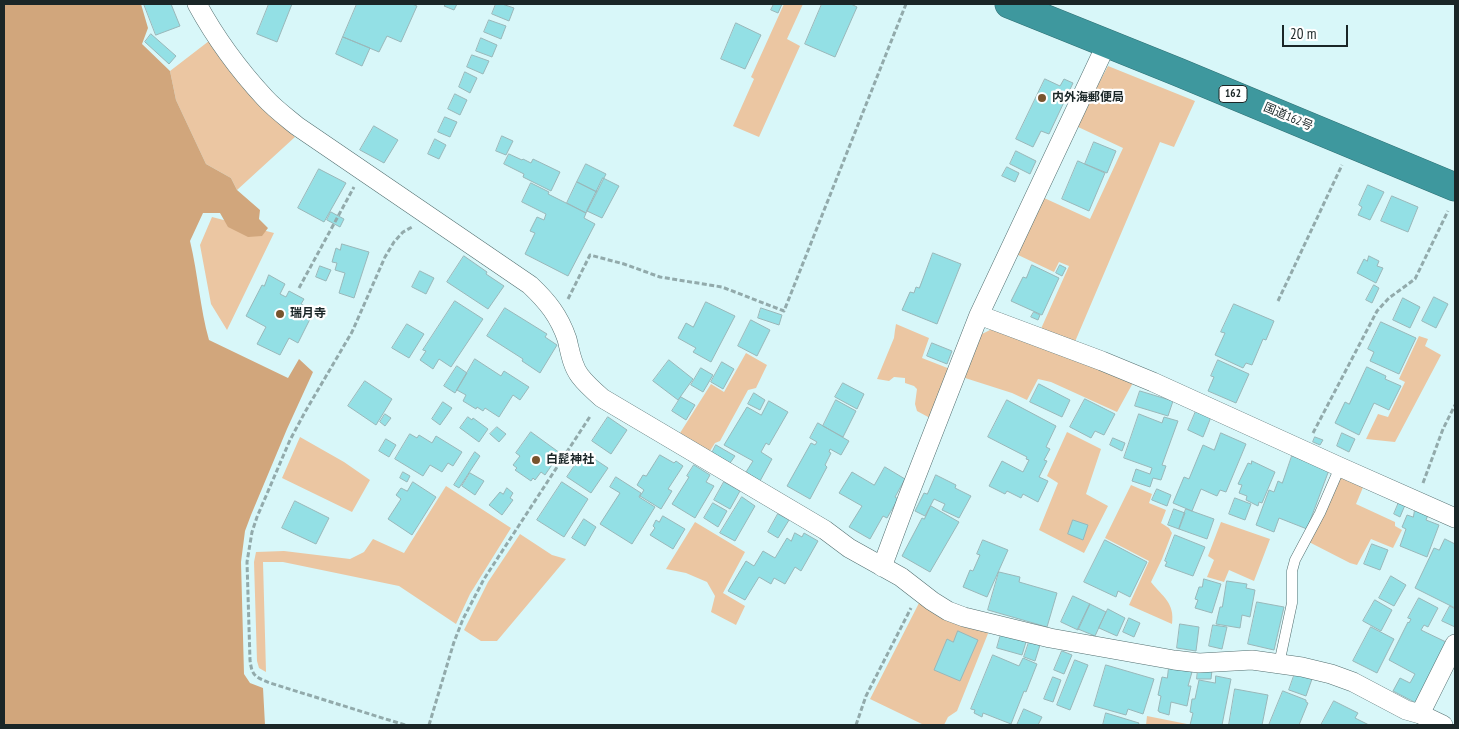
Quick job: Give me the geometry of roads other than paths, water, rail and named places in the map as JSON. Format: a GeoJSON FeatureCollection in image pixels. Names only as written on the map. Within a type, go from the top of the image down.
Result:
{"type":"FeatureCollection","features":[{"type":"Feature","properties":{"kind":"highway","name":"国道162号"},"geometry":{"type":"LineString","coordinates":[[1009,4],[1351,144],[1453,196]]}},
{"type":"Feature","properties":{"kind":"street"},"geometry":{"type":"LineString","coordinates":[[197,4],[233,59],[265,99],[297,126],[530,285],[546,300],[557,317],[579,375],[602,398],[825,530],[849,548],[901,577],[919,592],[948,611],[964,618],[1050,638],[1174,660],[1199,663],[1252,660],[1302,667],[1353,682],[1412,716],[1443,725]]}},
{"type":"Feature","properties":{"kind":"street"},"geometry":{"type":"LineString","coordinates":[[882,567],[979,315],[1107,43]]}},
{"type":"Feature","properties":{"kind":"street"},"geometry":{"type":"LineString","coordinates":[[979,315],[1153,382],[1455,518]]}},
{"type":"Feature","properties":{"kind":"street"},"geometry":{"type":"LineString","coordinates":[[1412,716],[1455,644]]}},
{"type":"Feature","properties":{"kind":"lane"},"geometry":{"type":"LineString","coordinates":[[1279,664],[1292,603],[1292,571],[1295,560],[1320,513],[1340,467]]}},
{"type":"Feature","properties":{"kind":"place","name":"内外海郵便局"},"geometry":{"type":"Point","coordinates":[1042,98]}},
{"type":"Feature","properties":{"kind":"place","name":"瑞月寺"},"geometry":{"type":"Point","coordinates":[280,314]}},
{"type":"Feature","properties":{"kind":"place","name":"白髭神社"},"geometry":{"type":"Point","coordinates":[536,460]}}]}
